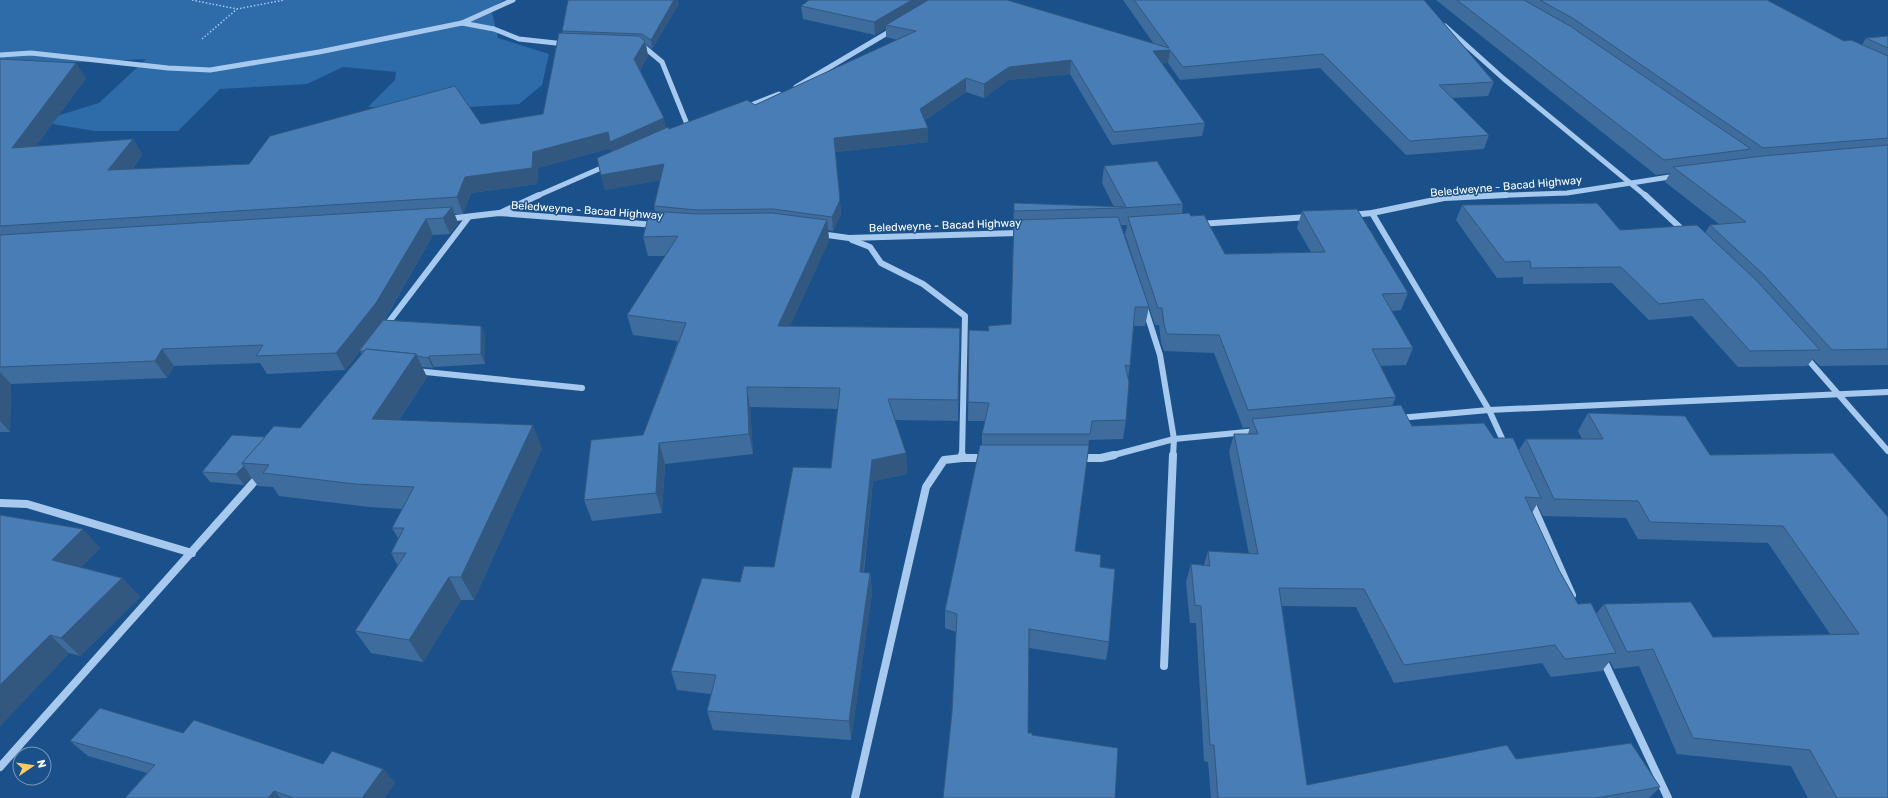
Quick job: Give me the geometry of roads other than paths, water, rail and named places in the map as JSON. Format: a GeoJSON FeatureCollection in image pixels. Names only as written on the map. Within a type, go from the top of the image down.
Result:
{"type":"FeatureCollection","features":[{"type":"Feature","properties":{"kind":"street"},"geometry":{"type":"LineString","coordinates":[[0,55],[31,53],[168,68],[210,70],[319,52],[462,23],[513,0]]}},
{"type":"Feature","properties":{"kind":"street"},"geometry":{"type":"LineString","coordinates":[[1439,21],[1478,58],[1630,182],[1694,240]]}},
{"type":"Feature","properties":{"kind":"street"},"geometry":{"type":"LineString","coordinates":[[462,23],[494,29],[520,39],[569,44]]}},
{"type":"Feature","properties":{"kind":"street"},"geometry":{"type":"LineString","coordinates":[[792,89],[901,25]]}},
{"type":"Feature","properties":{"kind":"street"},"geometry":{"type":"LineString","coordinates":[[636,47],[644,47],[662,62],[689,129]]}},
{"type":"Feature","properties":{"kind":"street"},"geometry":{"type":"LineString","coordinates":[[741,109],[785,92]]}},
{"type":"Feature","properties":{"kind":"street"},"geometry":{"type":"LineString","coordinates":[[682,132],[696,126]]}},
{"type":"Feature","properties":{"kind":"street"},"geometry":{"type":"LineString","coordinates":[[499,213],[616,161]]}},
{"type":"Feature","properties":{"kind":"street","name":"Beledweyne - Bacad Highway"},"geometry":{"type":"LineString","coordinates":[[1341,215],[1372,214],[1444,198],[1567,192],[1683,175]]}},
{"type":"Feature","properties":{"kind":"street","name":"Beledweyne - Bacad Highway"},"geometry":{"type":"LineString","coordinates":[[437,220],[468,218],[499,213],[661,226]]}},
{"type":"Feature","properties":{"kind":"street"},"geometry":{"type":"LineString","coordinates":[[1372,214],[1490,410],[1509,453]]}},
{"type":"Feature","properties":{"kind":"street"},"geometry":{"type":"LineString","coordinates":[[1188,225],[1318,217]]}},
{"type":"Feature","properties":{"kind":"street"},"geometry":{"type":"LineString","coordinates":[[379,335],[468,218]]}},
{"type":"Feature","properties":{"kind":"street","name":"Beledweyne - Bacad Highway"},"geometry":{"type":"LineString","coordinates":[[812,233],[849,238],[1032,232]]}},
{"type":"Feature","properties":{"kind":"street"},"geometry":{"type":"LineString","coordinates":[[849,238],[870,247],[881,263],[923,284],[965,316],[962,458]]}},
{"type":"Feature","properties":{"kind":"street"},"geometry":{"type":"LineString","coordinates":[[1143,303],[1160,354],[1174,439],[1164,666]]}},
{"type":"Feature","properties":{"kind":"street"},"geometry":{"type":"LineString","coordinates":[[1801,352],[1888,451]]}},
{"type":"Feature","properties":{"kind":"street"},"geometry":{"type":"LineString","coordinates":[[411,371],[582,388]]}},
{"type":"Feature","properties":{"kind":"street"},"geometry":{"type":"LineString","coordinates":[[1395,419],[1490,410],[1838,393],[1888,392]]}},
{"type":"Feature","properties":{"kind":"street"},"geometry":{"type":"LineString","coordinates":[[1070,458],[1101,458],[1174,439],[1268,430]]}},
{"type":"Feature","properties":{"kind":"street"},"geometry":{"type":"LineString","coordinates":[[855,798],[926,487],[944,460],[962,458],[993,458]]}},
{"type":"Feature","properties":{"kind":"street"},"geometry":{"type":"LineString","coordinates":[[0,767],[269,465]]}},
{"type":"Feature","properties":{"kind":"street"},"geometry":{"type":"LineString","coordinates":[[1528,496],[1576,603]]}},
{"type":"Feature","properties":{"kind":"street"},"geometry":{"type":"LineString","coordinates":[[0,503],[27,504],[192,553]]}},
{"type":"Feature","properties":{"kind":"street"},"geometry":{"type":"LineString","coordinates":[[1596,646],[1668,798]]}}]}
